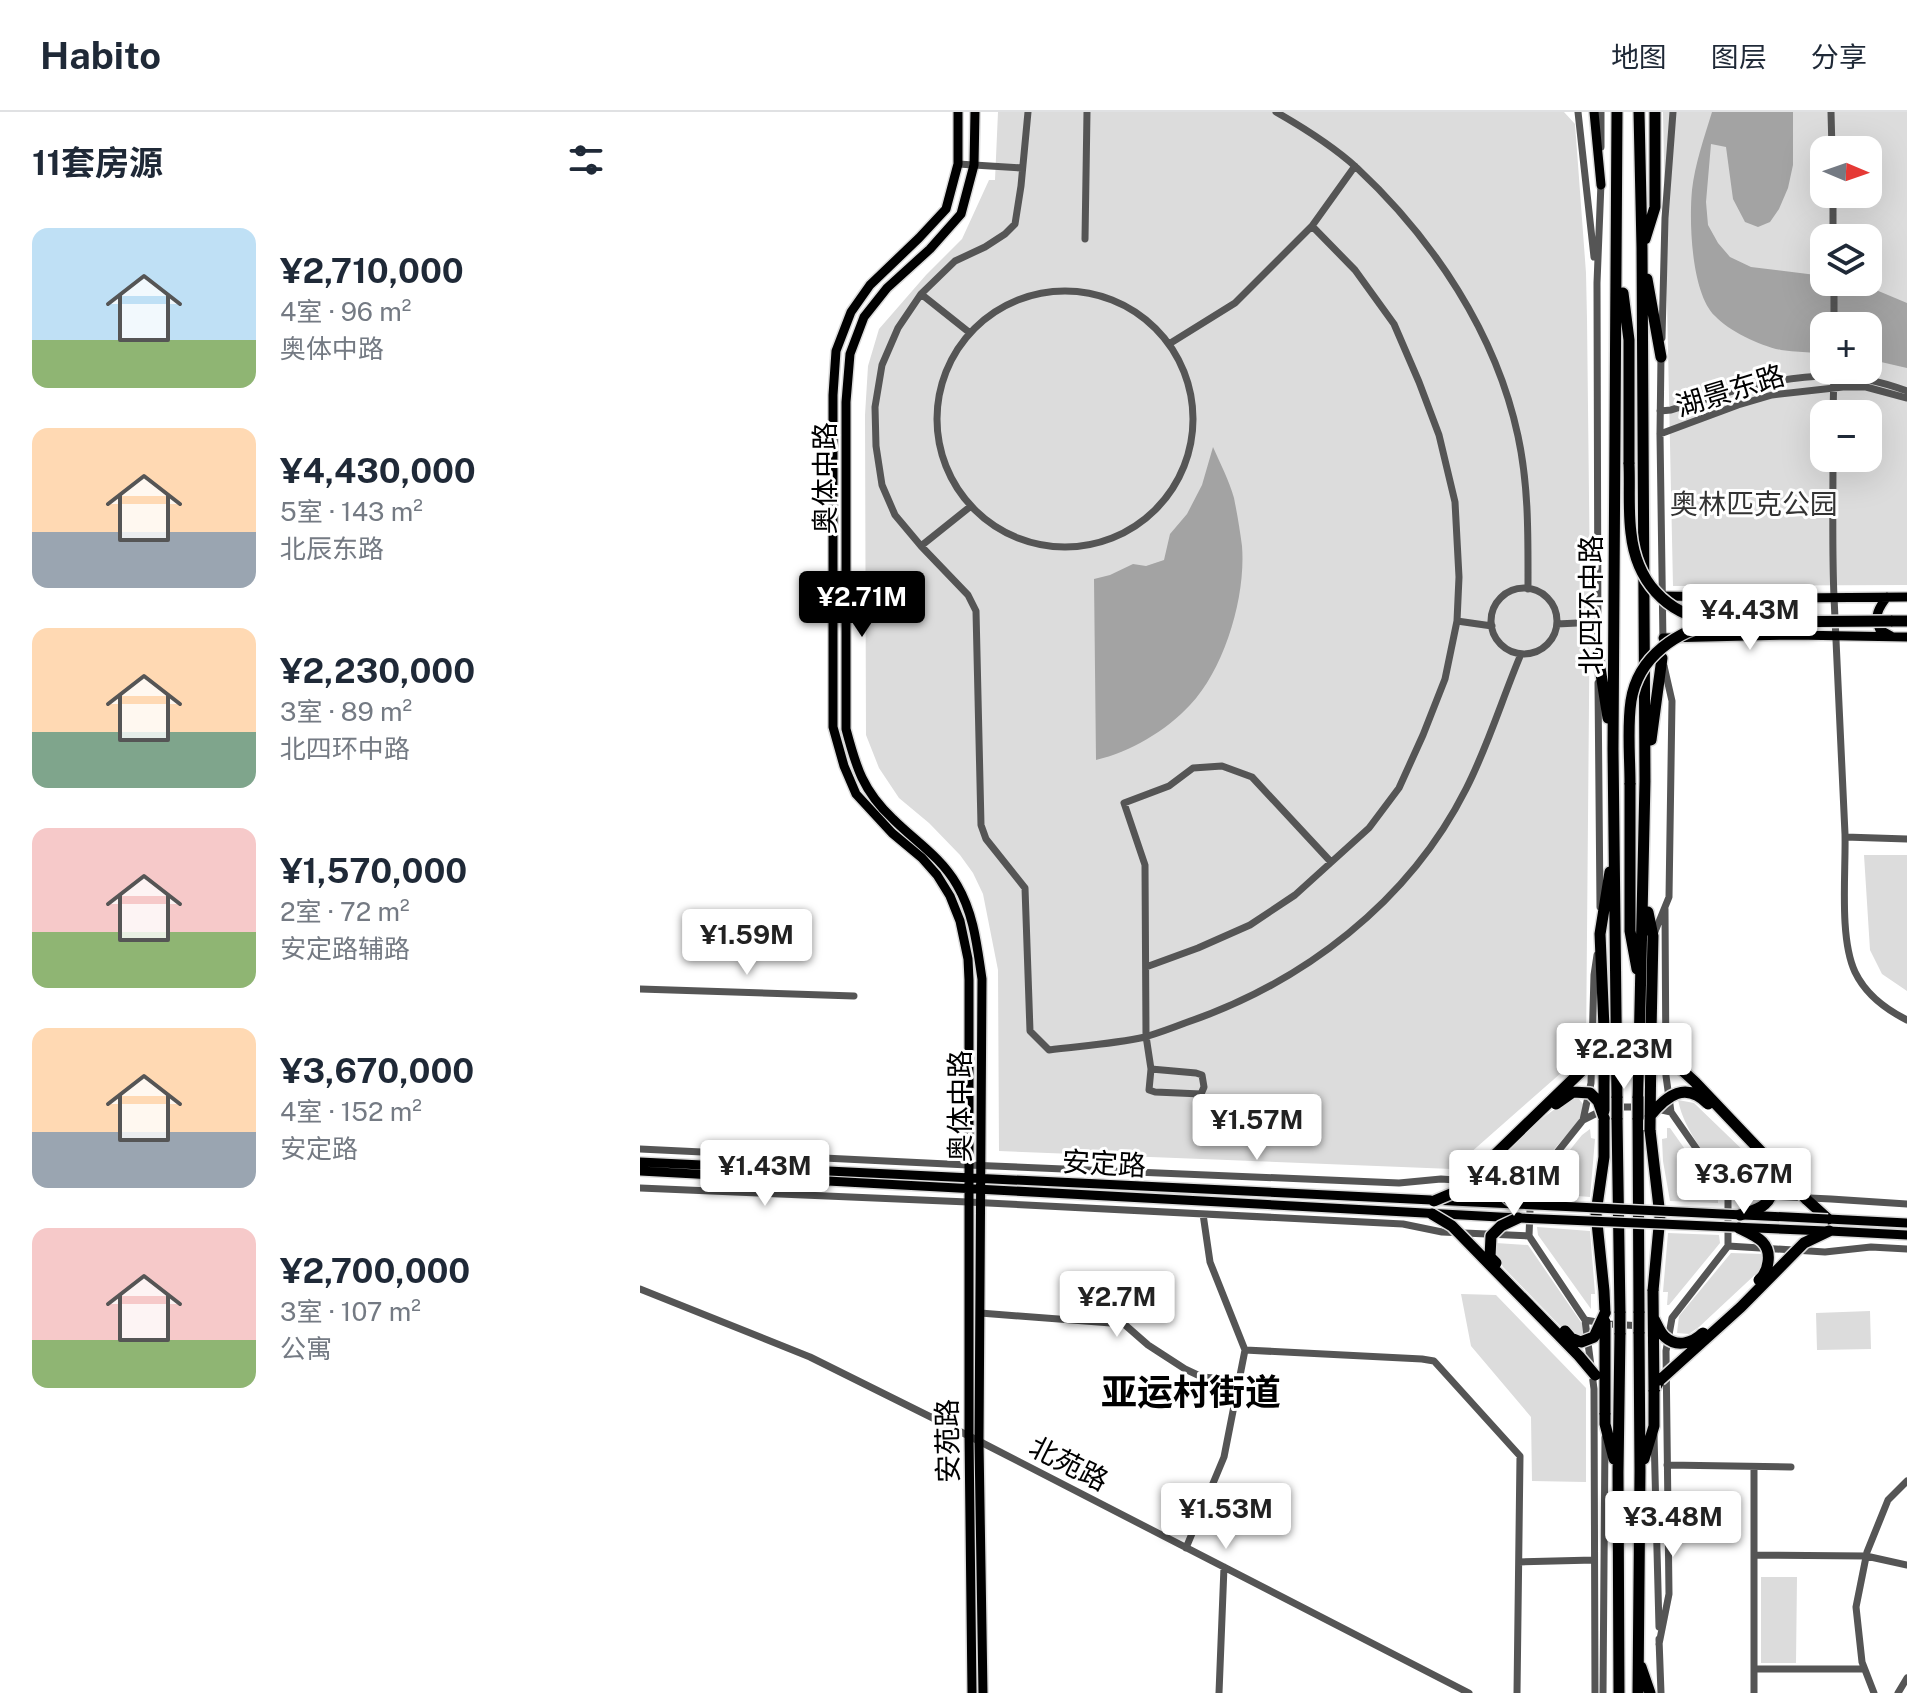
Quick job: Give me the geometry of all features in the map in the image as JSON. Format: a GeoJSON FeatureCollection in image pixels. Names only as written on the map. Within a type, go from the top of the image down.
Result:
{"type":"FeatureCollection","features":[{"type":"Feature","properties":{"kind":"highway","name":"北四环中路"},"geometry":{"type":"LineString","coordinates":[[1610,1118],[1617,1098],[1613,749],[1617,112]]}},
{"type":"Feature","properties":{"kind":"highway","name":"北四环中路"},"geometry":{"type":"LineString","coordinates":[[1639,112],[1645,781],[1638,1098],[1644,1117]]}},
{"type":"Feature","properties":{"kind":"highway"},"geometry":{"type":"LineString","coordinates":[[1655,112],[1655,207],[1642,248],[1661,357]]}},
{"type":"Feature","properties":{"kind":"highway"},"geometry":{"type":"LineString","coordinates":[[1617,257],[1629,340],[1631,532],[1636,561],[1648,583],[1667,604],[1681,612],[1719,622],[1907,621]]}},
{"type":"Feature","properties":{"kind":"highway"},"geometry":{"type":"LineString","coordinates":[[1641,997],[1630,931],[1631,698],[1638,680],[1658,650],[1702,625],[1719,622]]}},
{"type":"Feature","properties":{"kind":"highway"},"geometry":{"type":"LineString","coordinates":[[1598,655],[1613,749]]}},
{"type":"Feature","properties":{"kind":"highway"},"geometry":{"type":"LineString","coordinates":[[1645,781],[1662,658]]}},
{"type":"Feature","properties":{"kind":"highway"},"geometry":{"type":"LineString","coordinates":[[1615,840],[1600,934],[1620,1313],[1619,1693]]}},
{"type":"Feature","properties":{"kind":"highway"},"geometry":{"type":"LineString","coordinates":[[1638,1693],[1639,1313],[1653,936],[1644,892]]}},
{"type":"Feature","properties":{"kind":"highway"},"geometry":{"type":"LineString","coordinates":[[1651,1032],[1658,1048],[1695,1082],[1828,1225],[1804,1243],[1741,1307],[1660,1380],[1654,1390]]}},
{"type":"Feature","properties":{"kind":"highway"},"geometry":{"type":"LineString","coordinates":[[1434,1201],[1453,1193],[1471,1178],[1604,1047]]}},
{"type":"Feature","properties":{"kind":"highway"},"geometry":{"type":"LineString","coordinates":[[1515,1204],[1494,1185],[1492,1173],[1495,1163],[1513,1141],[1573,1092],[1590,1093],[1610,1118]]}},
{"type":"Feature","properties":{"kind":"highway"},"geometry":{"type":"LineString","coordinates":[[1644,1117],[1672,1094],[1682,1092],[1700,1096],[1757,1153],[1766,1166],[1772,1190],[1769,1201],[1740,1222],[1761,1238],[1767,1247],[1769,1258],[1764,1276],[1698,1338],[1685,1344],[1665,1337],[1654,1319]]}},
{"type":"Feature","properties":{"kind":"highway"},"geometry":{"type":"LineString","coordinates":[[1640,1471],[1654,1426],[1653,1291],[1660,1216],[1650,1130],[1644,1117]]}},
{"type":"Feature","properties":{"kind":"highway"},"geometry":{"type":"LineString","coordinates":[[1610,1118],[1604,1133],[1596,1213],[1605,1313],[1605,1419],[1618,1472]]}},
{"type":"Feature","properties":{"kind":"highway"},"geometry":{"type":"LineString","coordinates":[[1432,1214],[1452,1226],[1579,1356],[1605,1393]]}},
{"type":"Feature","properties":{"kind":"highway"},"geometry":{"type":"LineString","coordinates":[[1518,1218],[1501,1226],[1491,1236],[1490,1257],[1571,1338],[1581,1342],[1594,1337],[1605,1313]]}},
{"type":"Feature","properties":{"kind":"highway"},"geometry":{"type":"LineString","coordinates":[[1638,1659],[1650,1693]]}},
{"type":"Feature","properties":{"kind":"highway"},"geometry":{"type":"LineString","coordinates":[[1611,1693],[1619,1661]]}},
{"type":"Feature","properties":{"kind":"main road","name":"奥体中路"},"geometry":{"type":"LineString","coordinates":[[958,112],[958,164],[946,209],[870,285],[851,312],[836,351],[833,395],[833,727],[856,794],[937,875],[960,921],[969,980],[968,1184]]}},
{"type":"Feature","properties":{"kind":"main road","name":"奥体中路"},"geometry":{"type":"LineString","coordinates":[[975,112],[974,165],[961,214],[930,249],[887,288],[864,317],[850,354],[846,402],[846,729],[855,764],[871,795],[892,819],[936,857],[957,885],[975,927],[982,979],[981,1184]]}},
{"type":"Feature","properties":{"kind":"main road"},"geometry":{"type":"LineString","coordinates":[[1594,112],[1601,185]]}},
{"type":"Feature","properties":{"kind":"main road"},"geometry":{"type":"LineString","coordinates":[[1663,596],[1907,597]]}},
{"type":"Feature","properties":{"kind":"main road"},"geometry":{"type":"LineString","coordinates":[[1887,597],[1879,607],[1878,626],[1893,637]]}},
{"type":"Feature","properties":{"kind":"main road"},"geometry":{"type":"LineString","coordinates":[[1792,598],[1802,602],[1806,608],[1806,627],[1794,635]]}},
{"type":"Feature","properties":{"kind":"main road"},"geometry":{"type":"LineString","coordinates":[[1663,638],[1794,635],[1907,637]]}},
{"type":"Feature","properties":{"kind":"main road","name":"安定路"},"geometry":{"type":"LineString","coordinates":[[640,1162],[968,1184]]}},
{"type":"Feature","properties":{"kind":"main road","name":"安定路"},"geometry":{"type":"LineString","coordinates":[[640,1171],[865,1183],[981,1184],[1515,1204],[1740,1222]]}},
{"type":"Feature","properties":{"kind":"main road","name":"安苑路"},"geometry":{"type":"LineString","coordinates":[[968,1184],[972,1693]]}},
{"type":"Feature","properties":{"kind":"main road","name":"安定路"},"geometry":{"type":"LineString","coordinates":[[981,1184],[1518,1218],[1828,1225],[1854,1221],[1907,1223]]}},
{"type":"Feature","properties":{"kind":"main road","name":"安苑路"},"geometry":{"type":"LineString","coordinates":[[981,1184],[979,1442],[983,1693]]}},
{"type":"Feature","properties":{"kind":"main road"},"geometry":{"type":"LineString","coordinates":[[1828,1225],[1854,1233],[1907,1235]]}},
{"type":"Feature","properties":{"kind":"street"},"geometry":{"type":"LineString","coordinates":[[1028,112],[1015,224],[985,247],[955,261],[921,294],[898,328],[882,365],[875,407],[876,446],[882,485],[895,515],[968,595],[976,611],[981,825],[986,839],[1025,888],[1030,1031],[1049,1050],[1146,1036],[1212,1014],[1255,995],[1341,940],[1414,870],[1466,790],[1521,654]]}},
{"type":"Feature","properties":{"kind":"street"},"geometry":{"type":"LineString","coordinates":[[1085,239],[1087,112]]}},
{"type":"Feature","properties":{"kind":"street"},"geometry":{"type":"LineString","coordinates":[[1276,112],[1355,166],[1403,215],[1442,265],[1473,315],[1500,371],[1518,436],[1528,502],[1528,589]]}},
{"type":"Feature","properties":{"kind":"street"},"geometry":{"type":"LineString","coordinates":[[1578,112],[1597,283]]}},
{"type":"Feature","properties":{"kind":"street","name":"北四环中路"},"geometry":{"type":"LineString","coordinates":[[1583,1120],[1591,1083],[1594,975],[1600,934],[1597,283],[1601,112]]}},
{"type":"Feature","properties":{"kind":"street"},"geometry":{"type":"LineString","coordinates":[[1653,936],[1669,897],[1672,701],[1662,658],[1660,411],[1665,218],[1673,112]]}},
{"type":"Feature","properties":{"kind":"street"},"geometry":{"type":"LineString","coordinates":[[1831,112],[1832,136]]}},
{"type":"Feature","properties":{"kind":"street"},"geometry":{"type":"LineString","coordinates":[[958,164],[1022,168]]}},
{"type":"Feature","properties":{"kind":"street"},"geometry":{"type":"LineString","coordinates":[[1169,344],[1235,303],[1312,226],[1355,166]]}},
{"type":"Feature","properties":{"kind":"street"},"geometry":{"type":"LineString","coordinates":[[1146,967],[1250,925],[1295,895],[1369,828],[1399,788],[1445,679],[1457,621],[1459,577],[1455,502],[1439,435],[1394,324],[1355,270],[1312,226]]}},
{"type":"Feature","properties":{"kind":"street"},"geometry":{"type":"LineString","coordinates":[[1049,291],[1095,294],[1123,305],[1148,322],[1169,344],[1188,383],[1192,404],[1192,436],[1179,477],[1168,495],[1128,531],[1108,540],[1077,547],[1035,544],[1014,537],[986,521],[953,483],[939,441],[938,398],[946,370],[961,344],[993,313],[1020,298],[1049,291]]}},
{"type":"Feature","properties":{"kind":"street"},"geometry":{"type":"LineString","coordinates":[[921,294],[970,333]]}},
{"type":"Feature","properties":{"kind":"street","name":"湖景东路"},"geometry":{"type":"LineString","coordinates":[[1660,411],[1737,390],[1810,377]]}},
{"type":"Feature","properties":{"kind":"street"},"geometry":{"type":"LineString","coordinates":[[1834,384],[1834,400]]}},
{"type":"Feature","properties":{"kind":"street","name":"湖景东路"},"geometry":{"type":"LineString","coordinates":[[1882,384],[1907,391]]}},
{"type":"Feature","properties":{"kind":"street","name":"湖景东路"},"geometry":{"type":"LineString","coordinates":[[1660,434],[1772,395],[1866,387],[1907,398]]}},
{"type":"Feature","properties":{"kind":"street"},"geometry":{"type":"LineString","coordinates":[[1833,472],[1834,598],[1847,937],[1854,971],[1864,987],[1889,1011],[1907,1020]]}},
{"type":"Feature","properties":{"kind":"street"},"geometry":{"type":"LineString","coordinates":[[921,546],[971,506]]}},
{"type":"Feature","properties":{"kind":"street"},"geometry":{"type":"LineString","coordinates":[[1528,589],[1546,597],[1556,614],[1557,624],[1549,643],[1541,650],[1521,654],[1511,651],[1495,637],[1492,616],[1495,607],[1508,593],[1528,589]]}},
{"type":"Feature","properties":{"kind":"street"},"geometry":{"type":"LineString","coordinates":[[1457,621],[1492,626]]}},
{"type":"Feature","properties":{"kind":"street"},"geometry":{"type":"LineString","coordinates":[[1557,624],[1598,622]]}},
{"type":"Feature","properties":{"kind":"street"},"geometry":{"type":"LineString","coordinates":[[1151,1069],[1202,1075],[1204,1087],[1201,1094],[1149,1090],[1145,865],[1124,803],[1169,786],[1193,768],[1222,766],[1252,777],[1331,862]]}},
{"type":"Feature","properties":{"kind":"street"},"geometry":{"type":"LineString","coordinates":[[1845,837],[1907,839]]}},
{"type":"Feature","properties":{"kind":"street"},"geometry":{"type":"LineString","coordinates":[[1659,1644],[1669,1594],[1666,1351],[1672,1318],[1728,1246],[1728,1194],[1671,1112],[1666,1076],[1665,905]]}},
{"type":"Feature","properties":{"kind":"street"},"geometry":{"type":"LineString","coordinates":[[640,989],[854,996]]}},
{"type":"Feature","properties":{"kind":"street"},"geometry":{"type":"LineString","coordinates":[[1595,1693],[1594,1389],[1585,1320],[1529,1236],[1531,1185],[1583,1120],[1611,1107],[1648,1107],[1671,1112]]}},
{"type":"Feature","properties":{"kind":"street"},"geometry":{"type":"LineString","coordinates":[[640,1149],[1399,1183],[1441,1179],[1531,1185]]}},
{"type":"Feature","properties":{"kind":"street","name":"安定路"},"geometry":{"type":"LineString","coordinates":[[865,1183],[890,1198]]}},
{"type":"Feature","properties":{"kind":"street"},"geometry":{"type":"LineString","coordinates":[[640,1188],[1403,1224],[1442,1232],[1529,1236]]}},
{"type":"Feature","properties":{"kind":"street"},"geometry":{"type":"LineString","coordinates":[[1728,1194],[1907,1204]]}},
{"type":"Feature","properties":{"kind":"street"},"geometry":{"type":"LineString","coordinates":[[1186,1548],[1224,1457],[1245,1350],[1210,1262],[1203,1214]]}},
{"type":"Feature","properties":{"kind":"street"},"geometry":{"type":"LineString","coordinates":[[1728,1246],[1825,1252],[1871,1247],[1907,1249]]}},
{"type":"Feature","properties":{"kind":"street","name":"北苑路"},"geometry":{"type":"LineString","coordinates":[[640,1289],[810,1357],[1469,1693]]}},
{"type":"Feature","properties":{"kind":"street"},"geometry":{"type":"LineString","coordinates":[[980,1313],[1124,1324],[1148,1345],[1185,1369],[1202,1377],[1239,1380]]}},
{"type":"Feature","properties":{"kind":"street"},"geometry":{"type":"LineString","coordinates":[[1585,1320],[1646,1326],[1672,1318]]}},
{"type":"Feature","properties":{"kind":"street"},"geometry":{"type":"LineString","coordinates":[[1245,1350],[1434,1361],[1520,1456],[1517,1693]]}},
{"type":"Feature","properties":{"kind":"street"},"geometry":{"type":"LineString","coordinates":[[1603,1693],[1605,1419]]}},
{"type":"Feature","properties":{"kind":"street"},"geometry":{"type":"LineString","coordinates":[[1654,1426],[1661,1693]]}},
{"type":"Feature","properties":{"kind":"street"},"geometry":{"type":"LineString","coordinates":[[1667,1465],[1791,1467]]}},
{"type":"Feature","properties":{"kind":"street"},"geometry":{"type":"LineString","coordinates":[[1754,1467],[1754,1693]]}},
{"type":"Feature","properties":{"kind":"street"},"geometry":{"type":"LineString","coordinates":[[1874,1693],[1862,1662],[1856,1607],[1866,1556],[1888,1500],[1907,1481]]}},
{"type":"Feature","properties":{"kind":"street"},"geometry":{"type":"LineString","coordinates":[[1754,1555],[1866,1556],[1907,1565]]}},
{"type":"Feature","properties":{"kind":"street"},"geometry":{"type":"LineString","coordinates":[[1519,1562],[1594,1560]]}},
{"type":"Feature","properties":{"kind":"street"},"geometry":{"type":"LineString","coordinates":[[1219,1693],[1224,1567]]}},
{"type":"Feature","properties":{"kind":"street"},"geometry":{"type":"LineString","coordinates":[[1754,1669],[1864,1669]]}},
{"type":"Feature","properties":{"kind":"street"},"geometry":{"type":"LineString","coordinates":[[1898,1693],[1907,1678]]}},
{"type":"Feature","properties":{"kind":"green space"},"geometry":{"type":"Polygon","coordinates":[[[998,112],[1564,112],[1575,124],[1587,319],[1590,586],[1586,1051],[1452,1169],[999,1151],[998,970],[983,894],[960,855],[899,798],[879,768],[866,735],[865,415],[868,366],[879,329],[962,239],[989,180],[995,180],[998,112]]]}},
{"type":"Feature","properties":{"kind":"green space","name":"奥林匹克公园"},"geometry":{"type":"Polygon","coordinates":[[[1663,112],[1907,112],[1907,585],[1673,586],[1663,112]]]}},
{"type":"Feature","properties":{"kind":"green space"},"geometry":{"type":"Polygon","coordinates":[[[1864,855],[1907,855],[1907,991],[1882,974],[1870,950],[1864,855]]]}},
{"type":"Feature","properties":{"kind":"green space"},"geometry":{"type":"Polygon","coordinates":[[[1578,1098],[1583,1104],[1578,1122],[1528,1179],[1499,1177],[1497,1168],[1522,1137],[1556,1108],[1578,1098]]]}},
{"type":"Feature","properties":{"kind":"green space"},"geometry":{"type":"Polygon","coordinates":[[[1678,1100],[1694,1103],[1751,1158],[1760,1173],[1764,1190],[1731,1188],[1693,1136],[1678,1100]]]}},
{"type":"Feature","properties":{"kind":"green space"},"geometry":{"type":"Polygon","coordinates":[[[1667,1128],[1718,1196],[1718,1203],[1670,1201],[1662,1139],[1667,1138],[1667,1128]]]}},
{"type":"Feature","properties":{"kind":"green space"},"geometry":{"type":"Polygon","coordinates":[[[1590,1129],[1591,1138],[1595,1139],[1590,1197],[1541,1193],[1540,1187],[1590,1129]]]}},
{"type":"Feature","properties":{"kind":"green space"},"geometry":{"type":"Polygon","coordinates":[[[1537,1227],[1590,1231],[1595,1294],[1591,1294],[1591,1309],[1538,1235],[1537,1227]]]}},
{"type":"Feature","properties":{"kind":"green space"},"geometry":{"type":"Polygon","coordinates":[[[1668,1233],[1719,1235],[1720,1243],[1667,1305],[1668,1292],[1663,1292],[1668,1233]]]}},
{"type":"Feature","properties":{"kind":"green space"},"geometry":{"type":"Polygon","coordinates":[[[1496,1243],[1528,1245],[1585,1328],[1585,1336],[1576,1338],[1567,1333],[1503,1267],[1496,1253],[1496,1243]]]}},
{"type":"Feature","properties":{"kind":"green space"},"geometry":{"type":"Polygon","coordinates":[[[1731,1253],[1762,1254],[1759,1271],[1699,1327],[1689,1334],[1677,1333],[1679,1316],[1731,1253]]]}},
{"type":"Feature","properties":{"kind":"green space"},"geometry":{"type":"Polygon","coordinates":[[[1461,1294],[1496,1295],[1586,1388],[1586,1482],[1532,1481],[1531,1417],[1471,1346],[1461,1294]]]}},
{"type":"Feature","properties":{"kind":"green space"},"geometry":{"type":"Polygon","coordinates":[[[1870,1311],[1871,1349],[1817,1350],[1816,1313],[1870,1311]]]}},
{"type":"Feature","properties":{"kind":"green space"},"geometry":{"type":"Polygon","coordinates":[[[1761,1577],[1797,1577],[1796,1663],[1761,1663],[1761,1577]]]}},
{"type":"Feature","properties":{"kind":"shaded area"},"geometry":{"type":"Polygon","coordinates":[[[1712,112],[1793,112],[1793,165],[1788,188],[1770,222],[1758,227],[1745,222],[1733,199],[1726,147],[1711,144],[1706,202],[1708,225],[1730,257],[1751,267],[1810,274],[1810,296],[1882,296],[1882,292],[1907,303],[1907,368],[1882,362],[1882,312],[1810,312],[1810,353],[1764,345],[1736,332],[1715,316],[1701,291],[1693,256],[1692,190],[1712,112]]]}},
{"type":"Feature","properties":{"kind":"shaded area"},"geometry":{"type":"Polygon","coordinates":[[[1213,447],[1234,498],[1242,546],[1237,609],[1223,652],[1190,705],[1159,732],[1134,746],[1096,760],[1094,579],[1133,564],[1146,566],[1164,560],[1170,534],[1187,514],[1202,485],[1213,447]]]}},
{"type":"Feature","properties":{"kind":"district","name":"亚运村街道"},"geometry":{"type":"Point","coordinates":[1191,1392]}}]}
